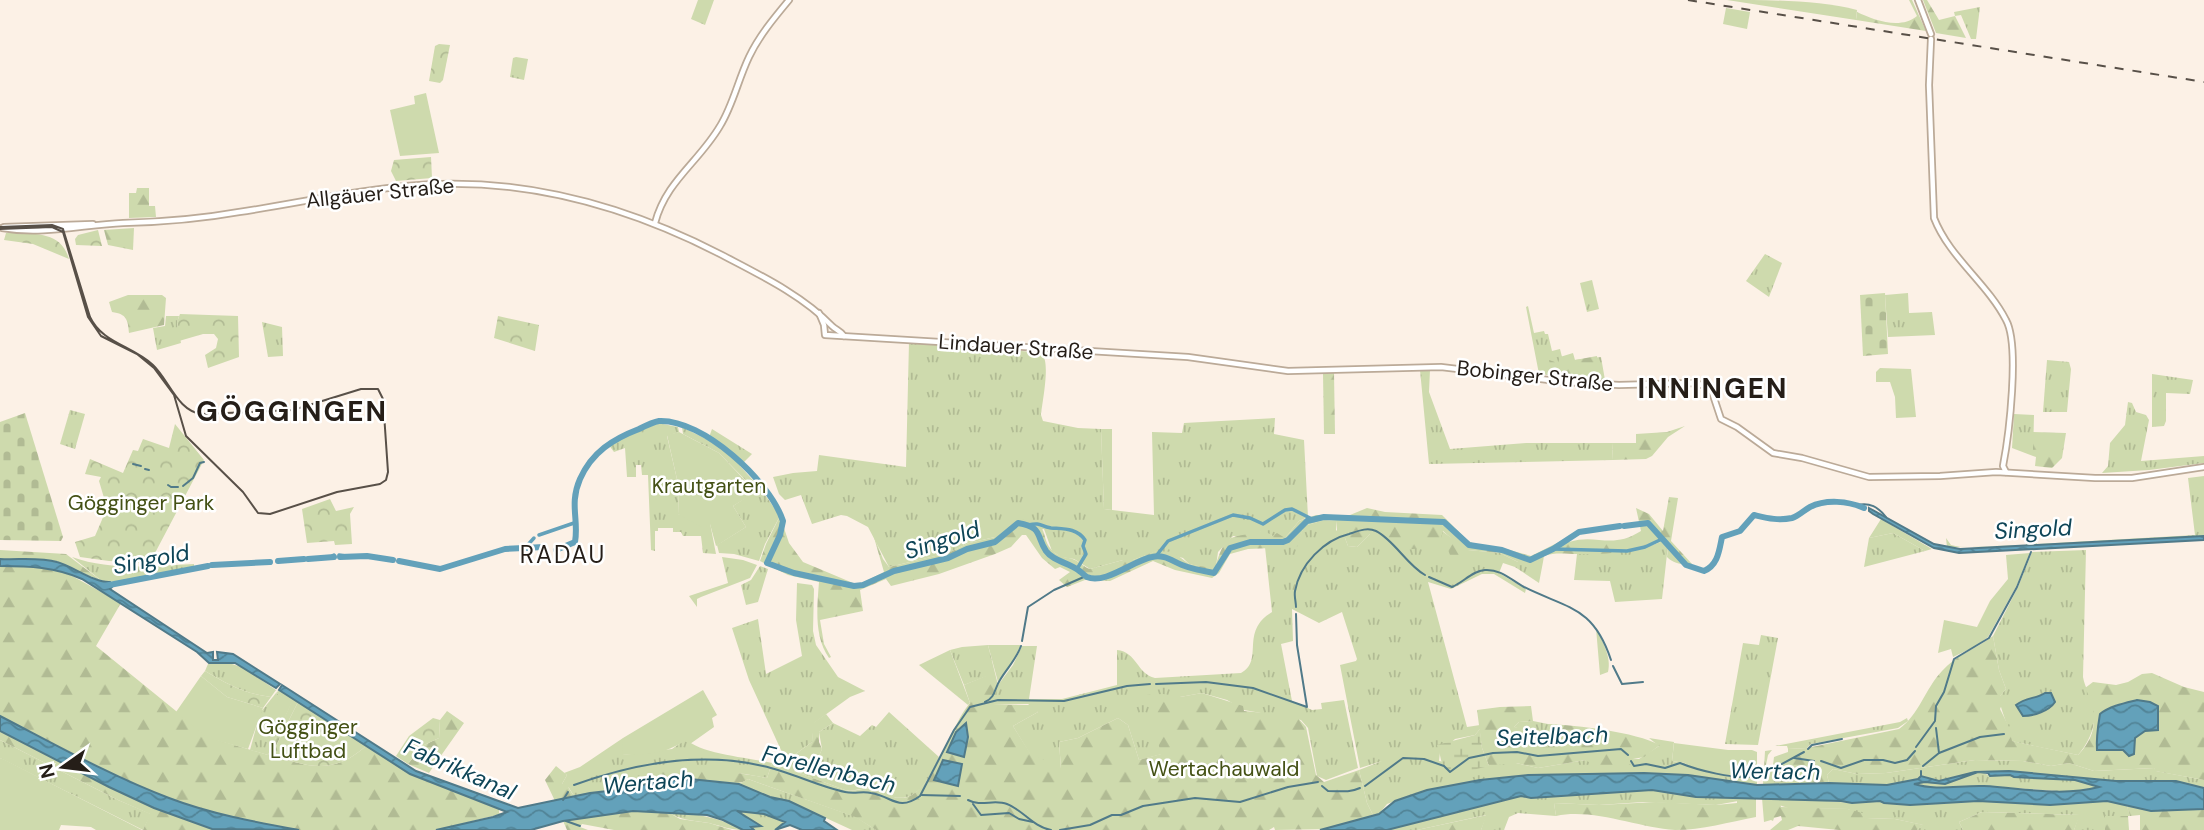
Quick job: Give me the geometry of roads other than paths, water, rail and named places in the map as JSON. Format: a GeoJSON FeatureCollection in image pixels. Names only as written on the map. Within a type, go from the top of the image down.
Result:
{"type":"FeatureCollection","features":[{"type":"Feature","properties":{"kind":"main road"},"geometry":{"type":"LineString","coordinates":[[655,223],[667,191],[701,154],[722,124],[757,42],[789,0]]}},
{"type":"Feature","properties":{"kind":"main road"},"geometry":{"type":"LineString","coordinates":[[1918,0],[1928,22],[1931,37],[1931,187],[1934,218],[1941,233],[2003,314],[2011,333],[2006,472]]}},
{"type":"Feature","properties":{"kind":"main road","name":"Allgäuer Straße"},"geometry":{"type":"LineString","coordinates":[[1,228],[30,232],[67,226],[198,218],[391,187],[443,183],[505,186],[549,192],[605,206],[655,223],[737,263],[819,313],[844,336]]}},
{"type":"Feature","properties":{"kind":"main road","name":"Lindauer Straße"},"geometry":{"type":"LineString","coordinates":[[819,313],[825,335],[1207,358]]}},
{"type":"Feature","properties":{"kind":"main road","name":"Bobinger Straße"},"geometry":{"type":"LineString","coordinates":[[1207,358],[1288,370],[1425,367],[1565,382],[1619,385],[1699,383],[1712,392],[1721,419],[1737,427],[1766,450],[1869,477],[2006,472],[2132,478],[2204,467]]}},
{"type":"Feature","properties":{"kind":"water"},"geometry":{"type":"Polygon","coordinates":[[[1869,508],[1934,544],[1960,549],[2204,536],[2204,540],[1959,553],[1934,548],[1873,514],[1869,508]]]}},
{"type":"Feature","properties":{"kind":"water"},"geometry":{"type":"Polygon","coordinates":[[[0,559],[50,560],[98,580],[110,582],[113,586],[110,589],[207,653],[213,652],[213,660],[218,660],[217,652],[233,654],[280,684],[276,688],[235,663],[209,663],[197,652],[82,579],[42,568],[0,566],[0,559]]]}},
{"type":"Feature","properties":{"kind":"water"},"geometry":{"type":"Polygon","coordinates":[[[282,685],[416,771],[518,808],[660,781],[690,779],[739,784],[770,797],[789,801],[825,818],[824,821],[837,830],[802,830],[790,825],[775,830],[785,822],[764,814],[737,811],[761,826],[751,827],[754,830],[743,830],[707,815],[633,811],[563,821],[531,830],[436,830],[507,812],[410,774],[279,690],[282,685]]]}},
{"type":"Feature","properties":{"kind":"water"},"geometry":{"type":"Polygon","coordinates":[[[2051,693],[2055,702],[2041,712],[2023,716],[2016,705],[2051,693]]]}},
{"type":"Feature","properties":{"kind":"water"},"geometry":{"type":"Polygon","coordinates":[[[2137,700],[2158,706],[2158,730],[2145,731],[2135,738],[2134,754],[2129,756],[2123,750],[2097,750],[2100,714],[2137,700]]]}},
{"type":"Feature","properties":{"kind":"water"},"geometry":{"type":"Polygon","coordinates":[[[0,716],[105,770],[169,798],[217,813],[299,830],[212,829],[154,808],[0,731],[0,716]]]}},
{"type":"Feature","properties":{"kind":"water"},"geometry":{"type":"Polygon","coordinates":[[[966,723],[968,737],[964,757],[947,752],[956,732],[966,723]]]}},
{"type":"Feature","properties":{"kind":"water"},"geometry":{"type":"Polygon","coordinates":[[[943,760],[962,764],[958,786],[934,780],[943,760]]]}},
{"type":"Feature","properties":{"kind":"water"},"geometry":{"type":"Polygon","coordinates":[[[2009,771],[2116,781],[2176,781],[2204,788],[2204,809],[2151,811],[2107,801],[2050,805],[1978,801],[1910,805],[1880,801],[1852,803],[1696,797],[1652,790],[1531,798],[1521,796],[1387,830],[1320,830],[1379,814],[1395,801],[1427,790],[1480,780],[1528,775],[1644,773],[1688,775],[1757,785],[1887,785],[1918,779],[1921,776],[1939,781],[1975,772],[2009,771]],[[1978,772],[1945,784],[1914,784],[2056,792],[2099,787],[2075,780],[1990,776],[1988,773],[1978,772]]]}},
{"type":"Feature","properties":{"kind":"waterway","name":"Singold"},"geometry":{"type":"LineString","coordinates":[[556,550],[575,542],[575,496],[580,479],[591,461],[612,442],[659,421],[676,423],[714,441],[733,455],[764,488],[783,521],[780,535],[767,563],[794,573],[854,586],[863,585],[894,571],[948,558],[967,549],[995,542],[1018,523],[1032,527],[1038,533],[1046,551],[1053,557],[1094,579],[1111,575],[1156,556],[1214,573],[1230,548],[1250,542],[1283,542],[1307,521],[1324,517],[1444,522],[1469,545],[1502,550],[1530,560],[1579,532],[1620,526]]}},
{"type":"Feature","properties":{"kind":"waterway"},"geometry":{"type":"LineString","coordinates":[[183,486],[193,478],[200,463],[204,462]]}},
{"type":"Feature","properties":{"kind":"waterway"},"geometry":{"type":"LineString","coordinates":[[133,464],[141,466]]}},
{"type":"Feature","properties":{"kind":"waterway"},"geometry":{"type":"LineString","coordinates":[[145,469],[149,470]]}},
{"type":"Feature","properties":{"kind":"waterway"},"geometry":{"type":"LineString","coordinates":[[168,485],[178,487]]}},
{"type":"Feature","properties":{"kind":"waterway","name":"Singold"},"geometry":{"type":"LineString","coordinates":[[1624,526],[1648,523],[1686,565],[1704,571],[1715,561],[1722,537],[1740,531],[1754,515],[1777,519],[1792,518],[1816,504],[1830,502],[1844,502],[1864,508]]}},
{"type":"Feature","properties":{"kind":"waterway"},"geometry":{"type":"LineString","coordinates":[[1857,505],[1873,506],[1886,517]]}},
{"type":"Feature","properties":{"kind":"waterway"},"geometry":{"type":"LineString","coordinates":[[1156,556],[1168,541],[1233,515],[1263,524],[1285,510],[1292,509],[1312,519]]}},
{"type":"Feature","properties":{"kind":"waterway"},"geometry":{"type":"LineString","coordinates":[[539,535],[574,523]]}},
{"type":"Feature","properties":{"kind":"waterway"},"geometry":{"type":"LineString","coordinates":[[1028,525],[1038,524],[1070,530],[1082,536],[1086,554],[1077,569]]}},
{"type":"Feature","properties":{"kind":"waterway"},"geometry":{"type":"LineString","coordinates":[[1296,607],[1295,591],[1298,581],[1314,555],[1340,537],[1366,529],[1383,535],[1425,575]]}},
{"type":"Feature","properties":{"kind":"waterway"},"geometry":{"type":"LineString","coordinates":[[525,548],[534,538]]}},
{"type":"Feature","properties":{"kind":"waterway"},"geometry":{"type":"LineString","coordinates":[[1553,549],[1627,551],[1662,539]]}},
{"type":"Feature","properties":{"kind":"waterway","name":"Singold"},"geometry":{"type":"LineString","coordinates":[[399,561],[440,569],[505,549],[544,547]]}},
{"type":"Feature","properties":{"kind":"waterway","name":"Seitelbach"},"geometry":{"type":"LineString","coordinates":[[1916,747],[1935,721],[1936,706],[1944,692],[1954,659],[1989,638],[2017,587],[2031,552]]}},
{"type":"Feature","properties":{"kind":"waterway","name":"Singold"},"geometry":{"type":"LineString","coordinates":[[339,555],[346,556]]}},
{"type":"Feature","properties":{"kind":"waterway","name":"Singold"},"geometry":{"type":"LineString","coordinates":[[340,557],[367,556],[393,560]]}},
{"type":"Feature","properties":{"kind":"waterway","name":"Singold"},"geometry":{"type":"LineString","coordinates":[[308,559],[334,557]]}},
{"type":"Feature","properties":{"kind":"waterway","name":"Singold"},"geometry":{"type":"LineString","coordinates":[[278,561],[304,559]]}},
{"type":"Feature","properties":{"kind":"waterway","name":"Singold"},"geometry":{"type":"LineString","coordinates":[[212,565],[270,562]]}},
{"type":"Feature","properties":{"kind":"waterway","name":"Singold"},"geometry":{"type":"LineString","coordinates":[[104,586],[208,566]]}},
{"type":"Feature","properties":{"kind":"waterway","name":"Forellenbach"},"geometry":{"type":"LineString","coordinates":[[1429,577],[1452,587],[1480,571],[1501,573],[1587,619],[1604,642],[1611,660]]}},
{"type":"Feature","properties":{"kind":"waterway"},"geometry":{"type":"LineString","coordinates":[[1022,641],[1028,607],[1054,590],[1086,576]]}},
{"type":"Feature","properties":{"kind":"waterway","name":"Forellenbach"},"geometry":{"type":"LineString","coordinates":[[1156,684],[1206,682],[1253,688],[1307,707],[1297,645],[1296,614]]}},
{"type":"Feature","properties":{"kind":"waterway"},"geometry":{"type":"LineString","coordinates":[[985,702],[993,695],[1021,646]]}},
{"type":"Feature","properties":{"kind":"waterway","name":"Forellenbach"},"geometry":{"type":"LineString","coordinates":[[1613,666],[1622,684],[1643,682]]}},
{"type":"Feature","properties":{"kind":"waterway","name":"Forellenbach"},"geometry":{"type":"LineString","coordinates":[[574,785],[644,765],[715,760],[763,766],[848,793],[871,793],[906,803],[920,796],[954,730],[970,707],[998,700],[1064,701],[1127,686],[1150,684]]}},
{"type":"Feature","properties":{"kind":"waterway"},"geometry":{"type":"LineString","coordinates":[[1923,766],[1939,753],[1936,728]]}},
{"type":"Feature","properties":{"kind":"waterway"},"geometry":{"type":"LineString","coordinates":[[1939,753],[1980,737],[2004,734]]}},
{"type":"Feature","properties":{"kind":"waterway","name":"Wertach"},"geometry":{"type":"LineString","coordinates":[[1808,749],[1812,745],[1842,739]]}},
{"type":"Feature","properties":{"kind":"waterway","name":"Seitelbach"},"geometry":{"type":"LineString","coordinates":[[1365,786],[1403,758],[1424,759],[1444,766],[1450,772],[1469,758],[1493,753],[1517,752],[1538,756],[1621,749],[1628,755]]}},
{"type":"Feature","properties":{"kind":"waterway","name":"Seitelbach"},"geometry":{"type":"LineString","coordinates":[[1821,761],[1841,768],[1864,760],[1895,763],[1907,760],[1915,751]]}},
{"type":"Feature","properties":{"kind":"waterway","name":"Wertach"},"geometry":{"type":"LineString","coordinates":[[1767,772],[1804,752]]}},
{"type":"Feature","properties":{"kind":"waterway","name":"Seitelbach"},"geometry":{"type":"LineString","coordinates":[[1794,758],[1814,761]]}},
{"type":"Feature","properties":{"kind":"waterway","name":"Wertach"},"geometry":{"type":"LineString","coordinates":[[1631,761],[1634,766],[1646,764],[1665,768],[1680,763],[1727,775],[1754,776]]}},
{"type":"Feature","properties":{"kind":"waterway"},"geometry":{"type":"LineString","coordinates":[[1921,771],[1921,776]]}},
{"type":"Feature","properties":{"kind":"waterway"},"geometry":{"type":"LineString","coordinates":[[1060,830],[1090,825],[1143,806],[1195,798],[1240,802],[1288,787],[1318,782]]}},
{"type":"Feature","properties":{"kind":"waterway"},"geometry":{"type":"LineString","coordinates":[[1322,786],[1328,791],[1360,788]]}},
{"type":"Feature","properties":{"kind":"waterway","name":"Forellenbach"},"geometry":{"type":"LineString","coordinates":[[563,800],[568,792]]}},
{"type":"Feature","properties":{"kind":"waterway","name":"Seitelbach"},"geometry":{"type":"LineString","coordinates":[[921,795],[960,796]]}},
{"type":"Feature","properties":{"kind":"waterway","name":"Seitelbach"},"geometry":{"type":"LineString","coordinates":[[968,800],[1007,804],[1039,826],[1051,830]]}},
{"type":"Feature","properties":{"kind":"waterway","name":"Seitelbach"},"geometry":{"type":"LineString","coordinates":[[973,804],[981,815],[1009,813],[1019,819],[1033,822]]}},
{"type":"Feature","properties":{"kind":"waterway"},"geometry":{"type":"LineString","coordinates":[[566,821],[580,826]]}},
{"type":"Feature","properties":{"kind":"tram line"},"geometry":{"type":"LineString","coordinates":[[0,227],[52,225],[63,229],[95,326],[110,339],[136,353],[153,365],[180,402],[194,412],[202,414],[293,410],[361,389],[378,389],[383,399],[388,472],[386,480],[380,484],[337,492],[270,514],[258,513],[243,492],[186,436],[174,395],[154,368],[137,354],[101,336],[88,317],[63,232],[52,227],[0,229]]}},
{"type":"Feature","properties":{"kind":"railway"},"geometry":{"type":"LineString","coordinates":[[1688,0],[2204,82]]}},
{"type":"Feature","properties":{"kind":"district","name":"INNINGEN"},"geometry":{"type":"Point","coordinates":[1713,388]}},
{"type":"Feature","properties":{"kind":"district","name":"GÖGGINGEN"},"geometry":{"type":"Point","coordinates":[292,411]}},
{"type":"Feature","properties":{"kind":"district","name":"RADAU"},"geometry":{"type":"Point","coordinates":[563,554]}},
{"type":"Feature","properties":{"kind":"park label","name":"Krautgarten"},"geometry":{"type":"Point","coordinates":[709,486]}},
{"type":"Feature","properties":{"kind":"park label","name":"Gögginger Park"},"geometry":{"type":"Point","coordinates":[141,503]}},
{"type":"Feature","properties":{"kind":"park label","name":"Gögginger Luftbad"},"geometry":{"type":"Point","coordinates":[308,739]}},
{"type":"Feature","properties":{"kind":"park label","name":"Wertachauwald"},"geometry":{"type":"Point","coordinates":[1224,769]}},
{"type":"Feature","properties":{"kind":"water label","name":"Fabrikkanal"},"geometry":{"type":"Point","coordinates":[460,769]}}]}
